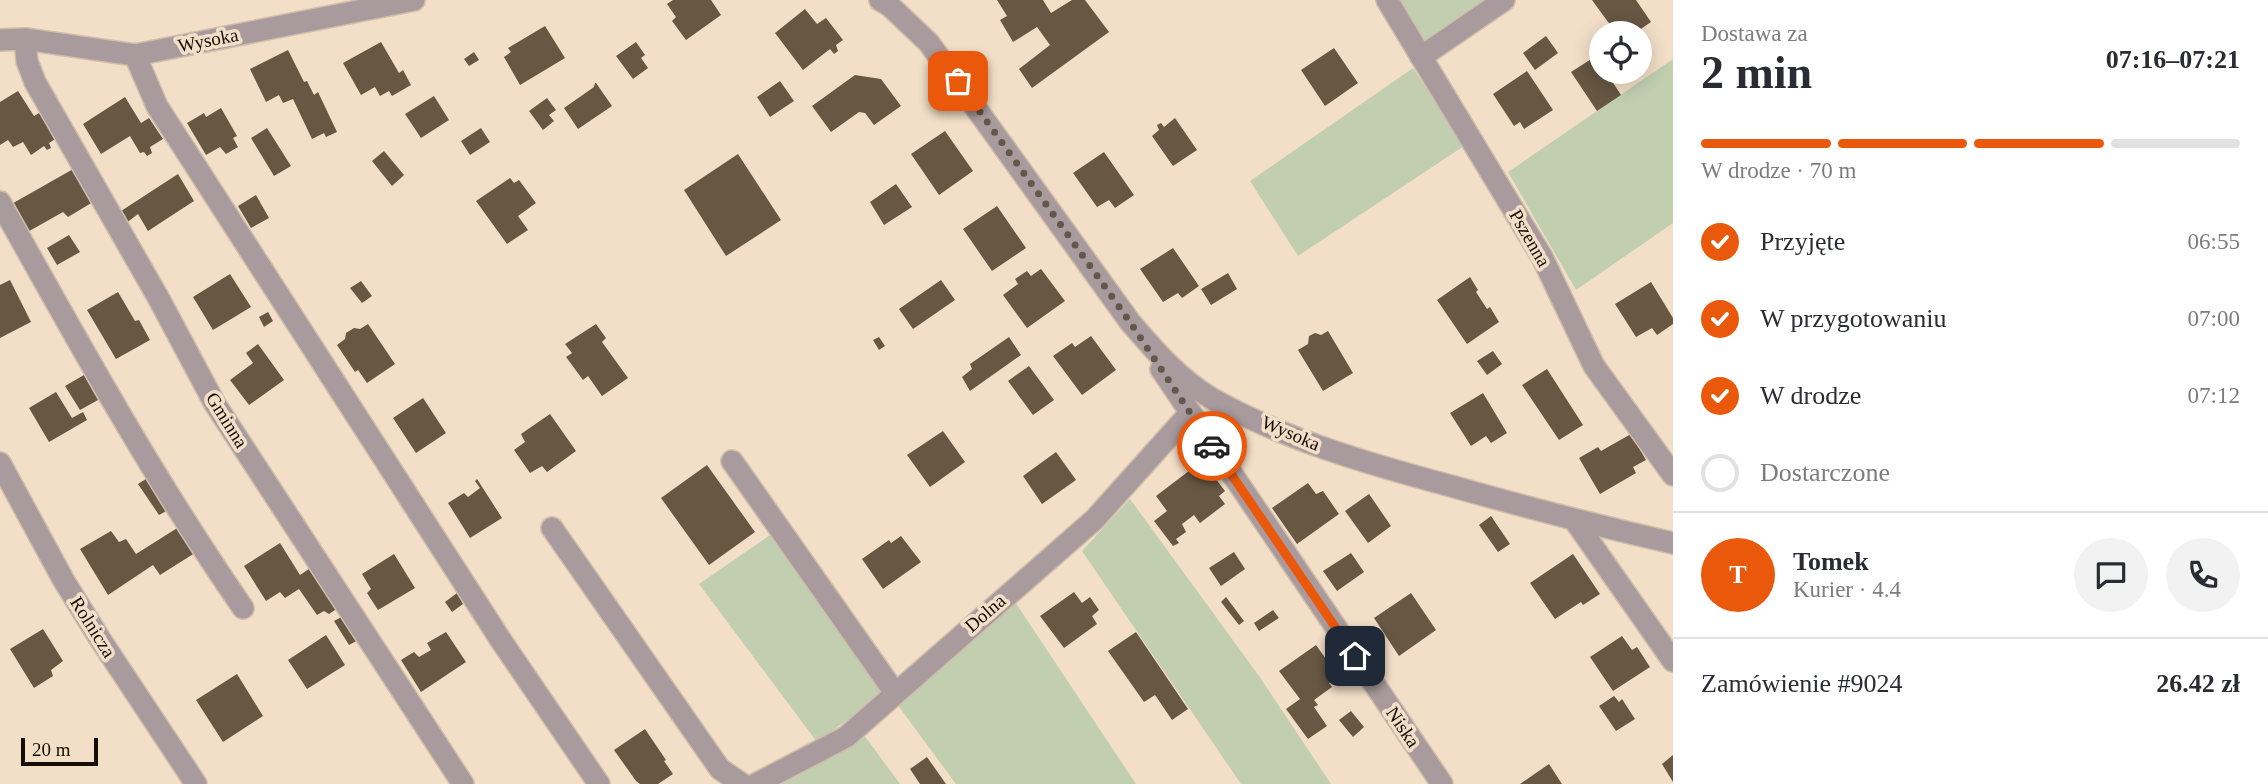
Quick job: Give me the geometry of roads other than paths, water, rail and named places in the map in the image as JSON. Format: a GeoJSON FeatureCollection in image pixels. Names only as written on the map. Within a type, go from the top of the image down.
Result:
{"type":"FeatureCollection","features":[{"type":"Feature","properties":{"kind":"street","name":"Wysoka"},"geometry":{"type":"LineString","coordinates":[[0,40],[25,39],[135,55],[414,0]]}},
{"type":"Feature","properties":{"kind":"street","name":"Wysoka"},"geometry":{"type":"LineString","coordinates":[[880,0],[891,6],[929,43],[1130,322],[1182,377],[1210,397],[1305,441],[1369,464],[1575,520],[1673,542]]}},
{"type":"Feature","properties":{"kind":"street","name":"Pszenna"},"geometry":{"type":"LineString","coordinates":[[1387,0],[1542,257],[1594,366],[1673,475]]}},
{"type":"Feature","properties":{"kind":"street"},"geometry":{"type":"LineString","coordinates":[[1421,57],[1503,0]]}},
{"type":"Feature","properties":{"kind":"street","name":"Gminna"},"geometry":{"type":"LineString","coordinates":[[25,39],[27,61],[35,82],[159,299],[215,404],[463,784]]}},
{"type":"Feature","properties":{"kind":"street"},"geometry":{"type":"LineString","coordinates":[[135,55],[157,106],[502,642],[599,784]]}},
{"type":"Feature","properties":{"kind":"street"},"geometry":{"type":"LineString","coordinates":[[0,202],[106,393],[209,559],[243,608]]}},
{"type":"Feature","properties":{"kind":"street","name":"Niska"},"geometry":{"type":"LineString","coordinates":[[1130,322],[1442,784]]}},
{"type":"Feature","properties":{"kind":"street","name":"Dolna"},"geometry":{"type":"LineString","coordinates":[[756,784],[846,737],[1095,519],[1190,413]]}},
{"type":"Feature","properties":{"kind":"street"},"geometry":{"type":"LineString","coordinates":[[732,461],[895,693]]}},
{"type":"Feature","properties":{"kind":"street","name":"Rolnicza"},"geometry":{"type":"LineString","coordinates":[[0,463],[86,615],[196,784]]}},
{"type":"Feature","properties":{"kind":"street"},"geometry":{"type":"LineString","coordinates":[[1575,520],[1673,661]]}},
{"type":"Feature","properties":{"kind":"street"},"geometry":{"type":"LineString","coordinates":[[552,528],[720,769],[742,784]]}}]}
